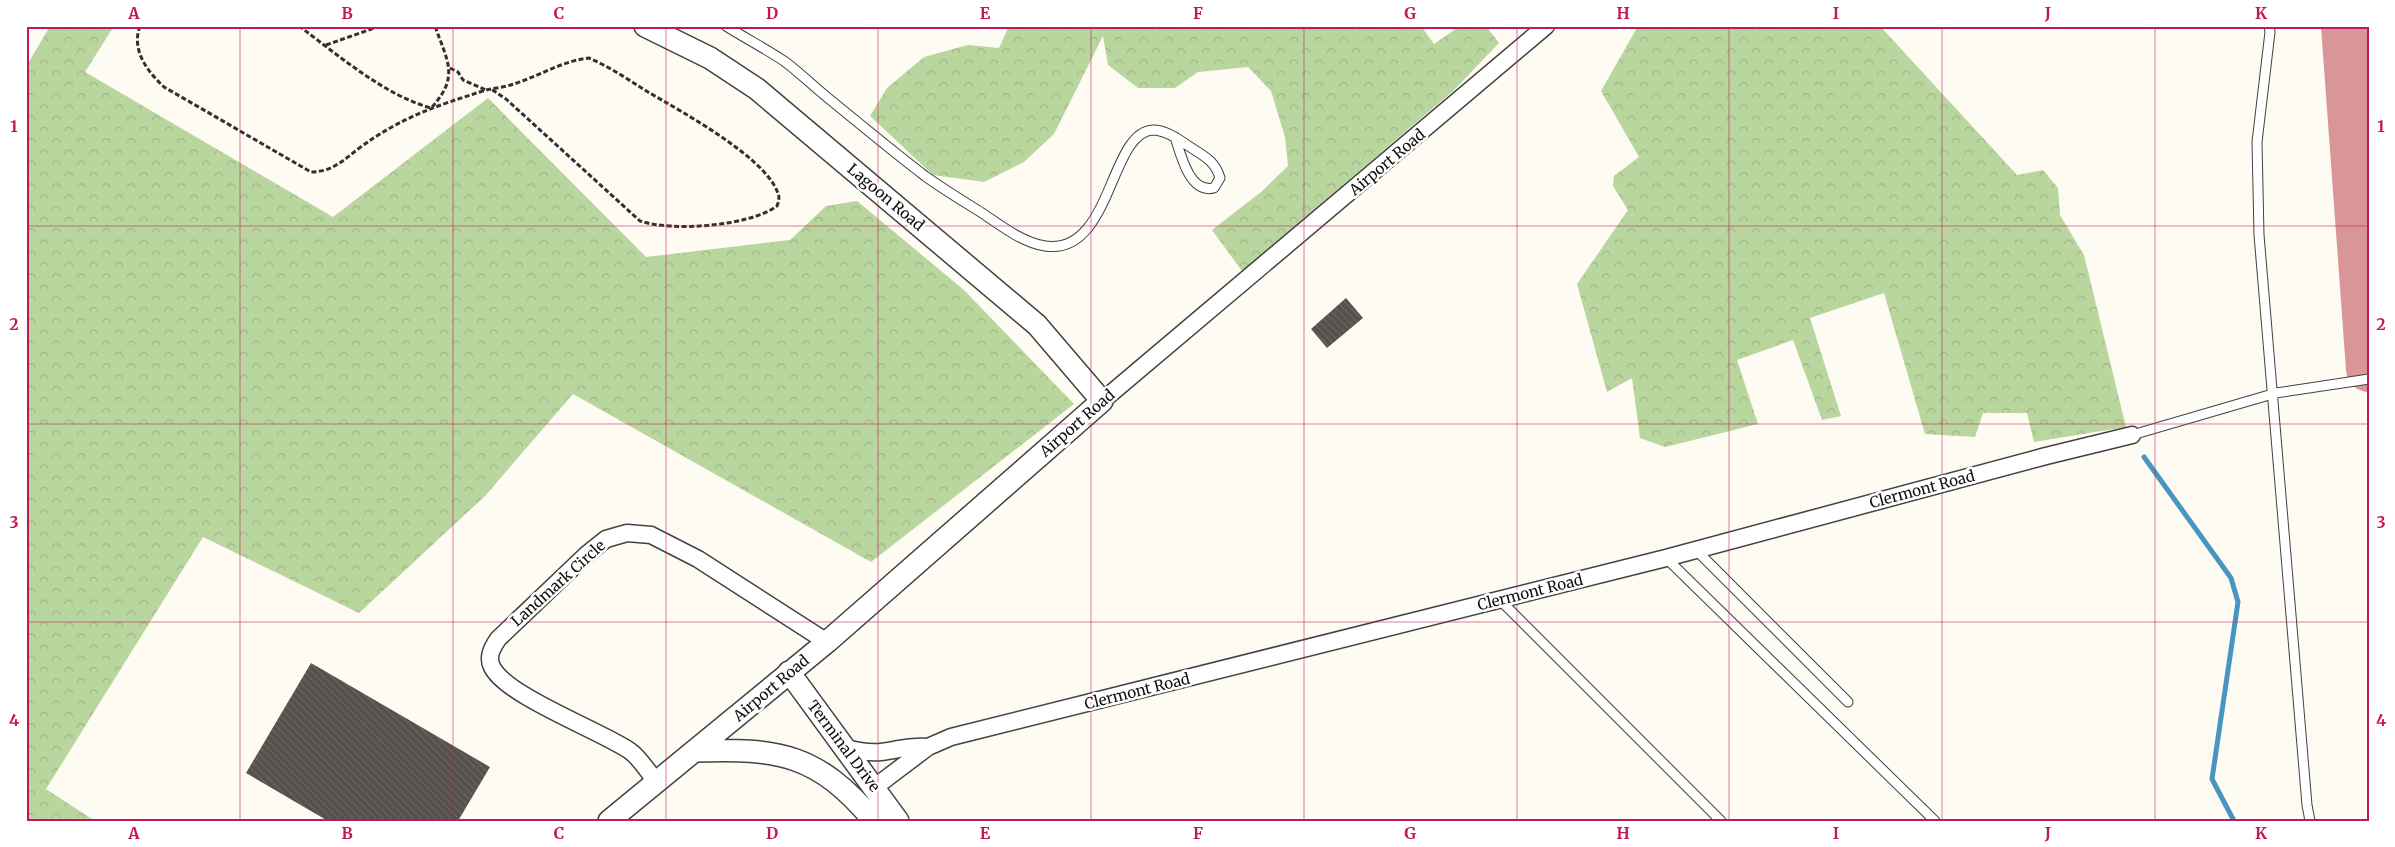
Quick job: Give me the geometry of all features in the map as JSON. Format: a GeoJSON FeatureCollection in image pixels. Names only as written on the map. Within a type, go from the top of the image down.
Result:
{"type":"FeatureCollection","features":[{"type":"Feature","properties":{"kind":"street","name":"Lagoon Road"},"geometry":{"type":"LineString","coordinates":[[644,26],[710,58],[757,89],[1037,325],[1102,401]]}},
{"type":"Feature","properties":{"kind":"street","name":"Airport Road"},"geometry":{"type":"LineString","coordinates":[[609,821],[658,783],[827,642],[1102,401],[1546,26]]}},
{"type":"Feature","properties":{"kind":"street","name":"Clermont Road"},"geometry":{"type":"LineString","coordinates":[[874,787],[928,747],[951,737],[1324,646],[2132,435]]}},
{"type":"Feature","properties":{"kind":"street","name":"Landmark Circle"},"geometry":{"type":"LineString","coordinates":[[658,783],[631,751],[566,719],[516,689],[498,676],[492,667],[490,658],[492,648],[498,639],[586,555],[606,539],[627,532],[651,536],[698,559],[827,642]]}},
{"type":"Feature","properties":{"kind":"street","name":"Terminal Drive"},"geometry":{"type":"LineString","coordinates":[[789,672],[898,821]]}},
{"type":"Feature","properties":{"kind":"street","name":"Clermont Road"},"geometry":{"type":"LineString","coordinates":[[846,748],[863,752],[881,752],[909,745],[928,747]]}},
{"type":"Feature","properties":{"kind":"street"},"geometry":{"type":"LineString","coordinates":[[695,751],[758,752],[781,755],[804,762],[827,774],[846,790],[874,821]]}},
{"type":"Feature","properties":{"kind":"lane"},"geometry":{"type":"LineString","coordinates":[[726,26],[785,62],[926,177],[1001,225],[1031,242],[1045,246],[1063,246],[1084,235],[1127,150],[1136,138],[1151,130],[1162,132],[1175,138],[1217,167],[1220,178],[1214,188],[1206,190],[1197,186],[1181,156],[1175,138]]}},
{"type":"Feature","properties":{"kind":"lane"},"geometry":{"type":"LineString","coordinates":[[2270,26],[2257,142],[2259,235],[2271,394],[2310,821]]}},
{"type":"Feature","properties":{"kind":"lane"},"geometry":{"type":"LineString","coordinates":[[2132,435],[2271,394],[2369,379]]}},
{"type":"Feature","properties":{"kind":"lane"},"geometry":{"type":"LineString","coordinates":[[1696,550],[1848,702]]}},
{"type":"Feature","properties":{"kind":"lane"},"geometry":{"type":"LineString","coordinates":[[1666,558],[1935,821]]}},
{"type":"Feature","properties":{"kind":"lane"},"geometry":{"type":"LineString","coordinates":[[1499,599],[1721,821]]}},
{"type":"Feature","properties":{"kind":"path"},"geometry":{"type":"LineString","coordinates":[[140,26],[136,36],[140,57],[155,79],[164,87],[311,172],[323,172],[335,166],[386,129],[406,118],[488,89],[513,84],[577,59],[589,58],[709,128],[747,156],[768,177],[777,190],[779,198],[777,206],[760,216],[712,224],[664,227],[640,221],[506,99],[488,89],[463,80],[458,72],[450,68]]}},
{"type":"Feature","properties":{"kind":"path"},"geometry":{"type":"LineString","coordinates":[[299,26],[391,91],[414,103],[432,108]]}},
{"type":"Feature","properties":{"kind":"path"},"geometry":{"type":"LineString","coordinates":[[326,46],[380,26]]}},
{"type":"Feature","properties":{"kind":"path"},"geometry":{"type":"LineString","coordinates":[[432,108],[447,86],[450,68],[435,26]]}},
{"type":"Feature","properties":{"kind":"green space"},"geometry":{"type":"Polygon","coordinates":[[[50,26],[114,26],[85,72],[333,217],[488,98],[646,257],[790,240],[826,206],[857,201],[964,290],[1074,404],[871,562],[573,394],[485,496],[359,613],[203,537],[46,789],[95,821],[26,821],[26,67],[50,26]]]}},
{"type":"Feature","properties":{"kind":"green space"},"geometry":{"type":"Polygon","coordinates":[[[1009,26],[1421,26],[1434,44],[1460,26],[1486,26],[1499,43],[1453,91],[1242,271],[1212,230],[1261,192],[1288,166],[1285,137],[1271,91],[1248,67],[1198,72],[1175,88],[1138,88],[1108,65],[1103,36],[1054,134],[1024,162],[984,182],[933,175],[870,116],[887,88],[924,57],[968,45],[999,48],[1009,26]]]}},
{"type":"Feature","properties":{"kind":"green space"},"geometry":{"type":"Polygon","coordinates":[[[1638,26],[1880,26],[2017,175],[2043,170],[2058,188],[2060,215],[2084,255],[2126,427],[2034,442],[2027,413],[1983,413],[1975,437],[1925,434],[1884,293],[1810,318],[1841,416],[1822,420],[1793,340],[1737,360],[1758,424],[1665,447],[1640,438],[1632,378],[1607,392],[1577,284],[1628,210],[1613,186],[1614,176],[1639,157],[1601,91],[1638,26]]]}},
{"type":"Feature","properties":{"kind":"building"},"geometry":{"type":"Polygon","coordinates":[[[1346,298],[1363,318],[1327,348],[1311,329],[1346,298]]]}},
{"type":"Feature","properties":{"kind":"building"},"geometry":{"type":"Polygon","coordinates":[[[311,663],[490,767],[458,821],[328,821],[246,773],[311,663]]]}},
{"type":"Feature","properties":{"kind":"waterway"},"geometry":{"type":"LineString","coordinates":[[2144,457],[2231,578],[2238,602],[2212,779],[2234,821]]}},
{"type":"Feature","properties":{"kind":"taxiway"},"geometry":{"type":"LineString","coordinates":[[2344,26],[2369,369]]}}]}
